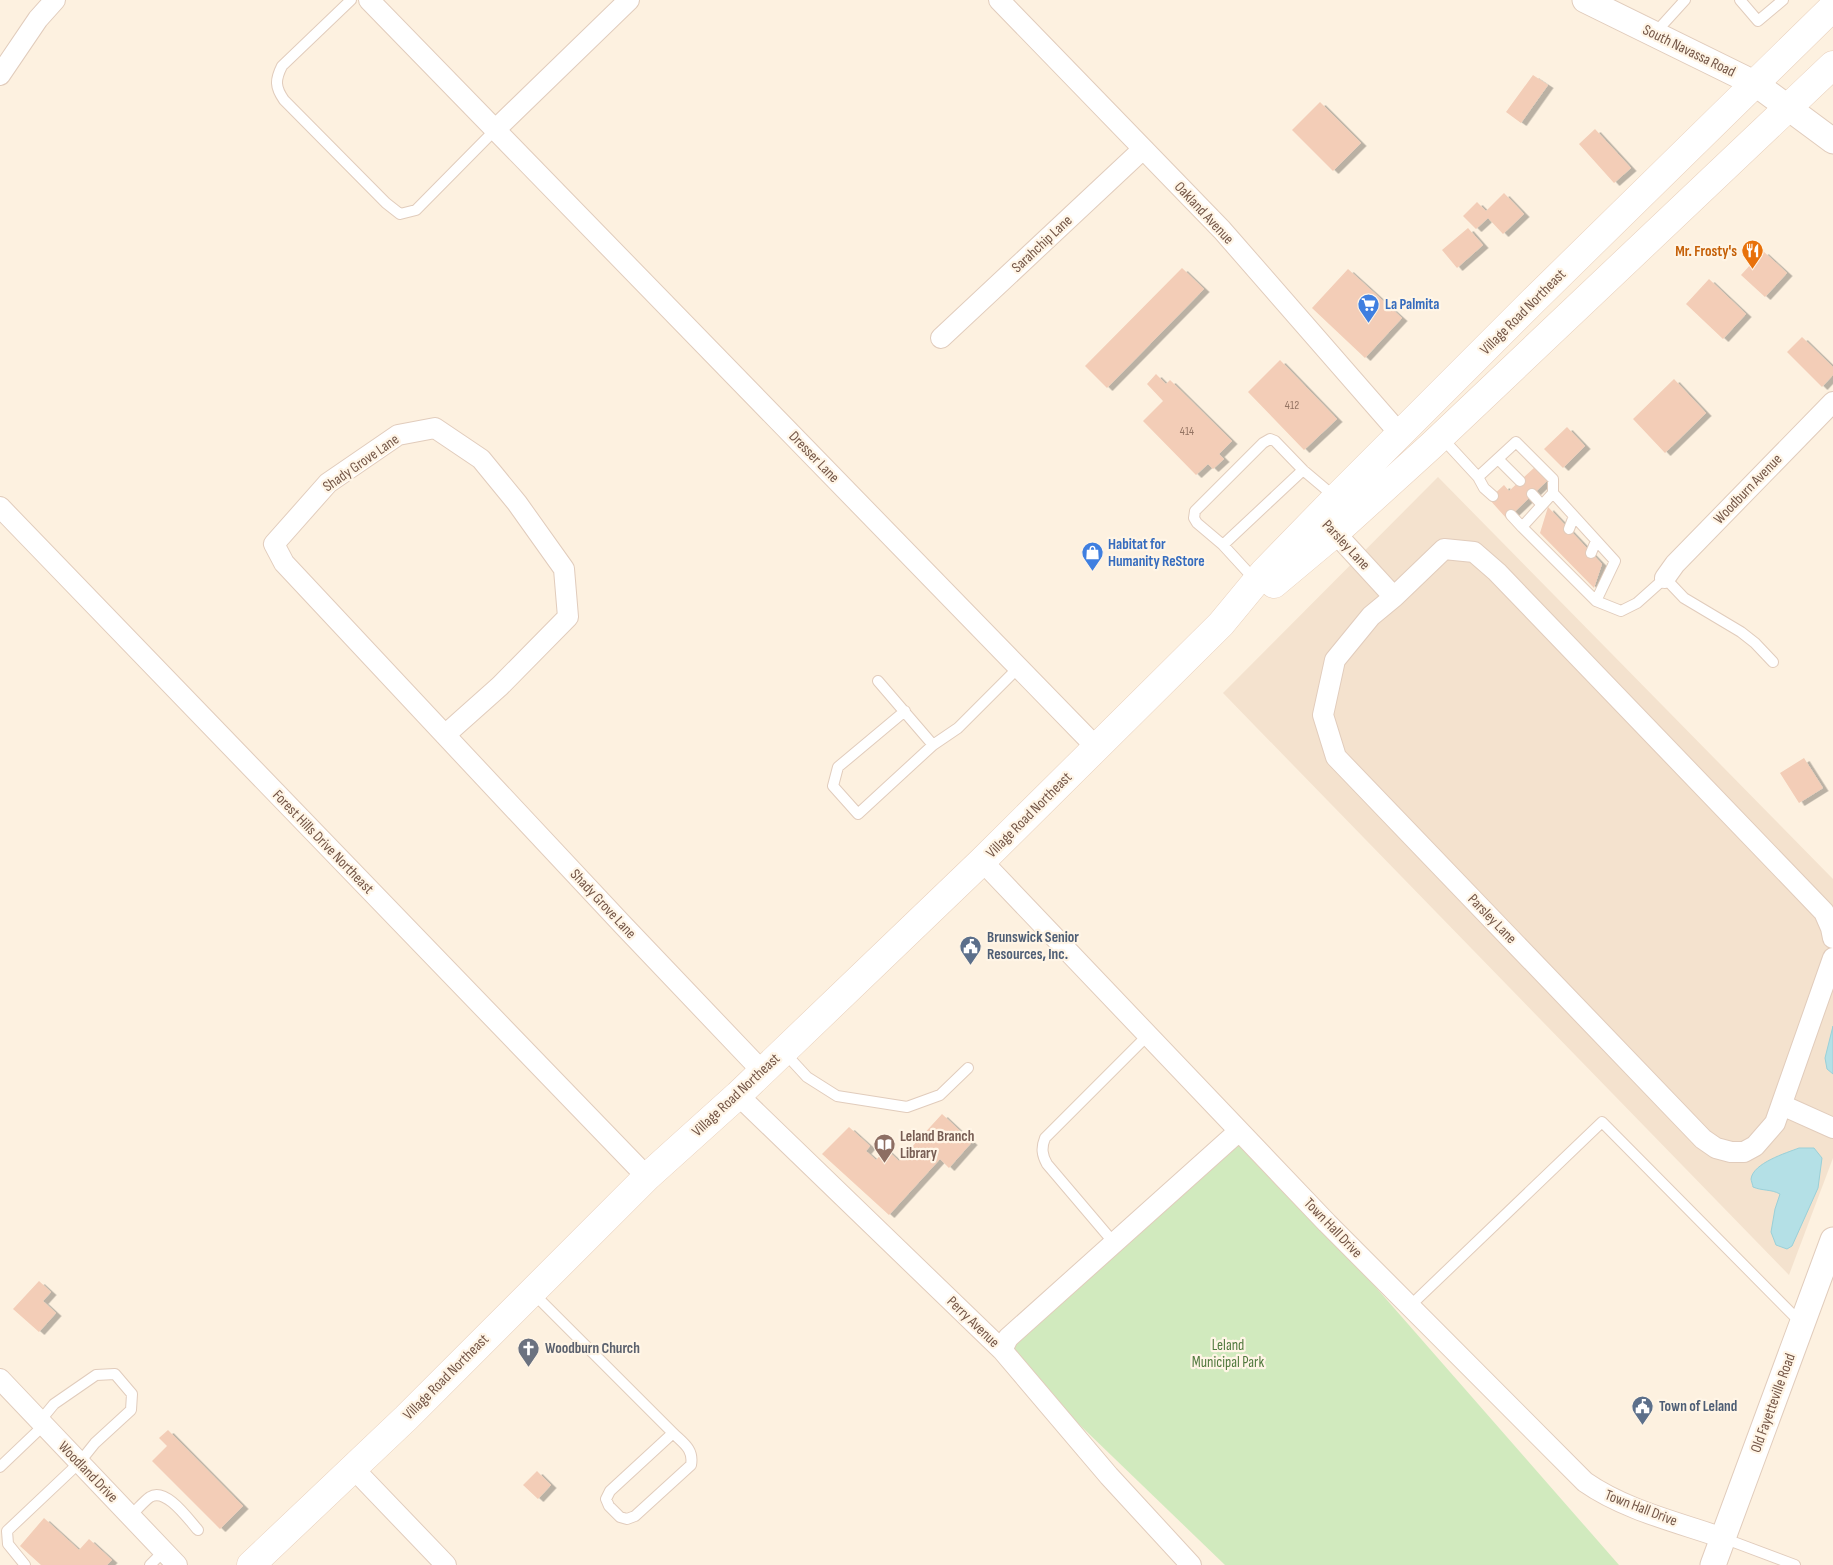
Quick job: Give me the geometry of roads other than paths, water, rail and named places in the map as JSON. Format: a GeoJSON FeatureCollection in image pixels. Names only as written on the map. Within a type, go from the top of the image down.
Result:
{"type":"FeatureCollection","features":[{"type":"Feature","properties":{"kind":"main road","name":"Village Road Northeast"},"geometry":{"type":"LineString","coordinates":[[1221,624],[1274,585],[1400,434],[1540,294],[1833,8]]}},
{"type":"Feature","properties":{"kind":"main road","name":"Village Road Northeast"},"geometry":{"type":"LineString","coordinates":[[251,1565],[406,1418],[647,1177],[738,1095],[982,861],[1221,624],[1256,581],[1330,516],[1441,436],[1833,64]]}},
{"type":"Feature","properties":{"kind":"street"},"geometry":{"type":"LineString","coordinates":[[0,75],[38,19],[55,0]]}},
{"type":"Feature","properties":{"kind":"street","name":"Dresser Lane"},"geometry":{"type":"LineString","coordinates":[[369,0],[1096,747]]}},
{"type":"Feature","properties":{"kind":"street"},"geometry":{"type":"LineString","coordinates":[[495,130],[629,0]]}},
{"type":"Feature","properties":{"kind":"street","name":"Oakland Avenue"},"geometry":{"type":"LineString","coordinates":[[999,0],[1222,230],[1400,434]]}},
{"type":"Feature","properties":{"kind":"street","name":"South Navassa Road"},"geometry":{"type":"LineString","coordinates":[[1585,0],[1756,84],[1789,107]]}},
{"type":"Feature","properties":{"kind":"street"},"geometry":{"type":"LineString","coordinates":[[1789,107],[1833,141]]}},
{"type":"Feature","properties":{"kind":"street","name":"Sarahchip Lane"},"geometry":{"type":"LineString","coordinates":[[941,338],[1143,148]]}},
{"type":"Feature","properties":{"kind":"street","name":"Woodburn Avenue"},"geometry":{"type":"LineString","coordinates":[[1665,578],[1675,564],[1833,402]]}},
{"type":"Feature","properties":{"kind":"street","name":"Shady Grove Lane"},"geometry":{"type":"LineString","coordinates":[[445,735],[500,686],[568,617],[564,569],[518,503],[482,460],[435,428],[398,435],[328,482],[274,544],[284,563],[445,735],[622,924],[762,1071]]}},
{"type":"Feature","properties":{"kind":"street","name":"Forest Hills Drive Northeast"},"geometry":{"type":"LineString","coordinates":[[0,507],[647,1177]]}},
{"type":"Feature","properties":{"kind":"street","name":"Parsley Lane"},"geometry":{"type":"LineString","coordinates":[[1330,516],[1394,597]]}},
{"type":"Feature","properties":{"kind":"street","name":"Parsley Lane"},"geometry":{"type":"LineString","coordinates":[[1833,938],[1824,912],[1497,572],[1474,552],[1444,549],[1394,597],[1371,616],[1335,660],[1323,715],[1336,757],[1703,1139],[1716,1148],[1732,1152],[1744,1152],[1755,1146],[1775,1123],[1833,958]]}},
{"type":"Feature","properties":{"kind":"street","name":"Town Hall Drive"},"geometry":{"type":"LineString","coordinates":[[982,861],[1327,1223],[1585,1482],[1623,1504],[1723,1538]]}},
{"type":"Feature","properties":{"kind":"street","name":"Perry Avenue"},"geometry":{"type":"LineString","coordinates":[[738,1095],[1002,1350],[1109,1476],[1191,1565]]}},
{"type":"Feature","properties":{"kind":"street"},"geometry":{"type":"LineString","coordinates":[[1782,1105],[1833,1128]]}},
{"type":"Feature","properties":{"kind":"street"},"geometry":{"type":"LineString","coordinates":[[1002,1350],[1008,1338],[1240,1131]]}},
{"type":"Feature","properties":{"kind":"street","name":"Old Fayetteville Road"},"geometry":{"type":"LineString","coordinates":[[1713,1565],[1833,1240]]}},
{"type":"Feature","properties":{"kind":"street","name":"Woodland Drive"},"geometry":{"type":"LineString","coordinates":[[0,1379],[130,1516],[163,1560]]}},
{"type":"Feature","properties":{"kind":"street"},"geometry":{"type":"LineString","coordinates":[[353,1468],[446,1565]]}},
{"type":"Feature","properties":{"kind":"lane"},"geometry":{"type":"LineString","coordinates":[[351,0],[282,66],[278,75],[277,89],[284,100],[386,203],[400,214],[416,210],[495,130]]}},
{"type":"Feature","properties":{"kind":"lane"},"geometry":{"type":"LineString","coordinates":[[1655,34],[1685,0]]}},
{"type":"Feature","properties":{"kind":"lane"},"geometry":{"type":"LineString","coordinates":[[1740,0],[1758,21],[1782,0]]}},
{"type":"Feature","properties":{"kind":"lane"},"geometry":{"type":"LineString","coordinates":[[1441,436],[1478,477],[1484,488],[1493,496]]}},
{"type":"Feature","properties":{"kind":"lane"},"geometry":{"type":"LineString","coordinates":[[1256,581],[1223,545],[1197,523],[1194,518],[1195,511],[1263,442],[1270,439],[1276,440],[1303,470],[1330,516]]}},
{"type":"Feature","properties":{"kind":"lane"},"geometry":{"type":"LineString","coordinates":[[1478,477],[1516,442],[1554,479],[1553,493],[1522,527]]}},
{"type":"Feature","properties":{"kind":"lane"},"geometry":{"type":"LineString","coordinates":[[1498,459],[1520,481]]}},
{"type":"Feature","properties":{"kind":"lane"},"geometry":{"type":"LineString","coordinates":[[1223,545],[1303,470]]}},
{"type":"Feature","properties":{"kind":"lane"},"geometry":{"type":"LineString","coordinates":[[1553,493],[1615,561],[1596,601]]}},
{"type":"Feature","properties":{"kind":"lane"},"geometry":{"type":"LineString","coordinates":[[1532,494],[1542,504]]}},
{"type":"Feature","properties":{"kind":"lane"},"geometry":{"type":"LineString","coordinates":[[1511,515],[1522,527],[1557,556],[1580,580],[1596,601],[1621,611],[1637,604],[1665,578],[1684,598],[1741,632],[1755,643],[1773,662]]}},
{"type":"Feature","properties":{"kind":"lane"},"geometry":{"type":"LineString","coordinates":[[1569,529],[1574,516]]}},
{"type":"Feature","properties":{"kind":"lane"},"geometry":{"type":"LineString","coordinates":[[1591,553],[1596,541]]}},
{"type":"Feature","properties":{"kind":"lane"},"geometry":{"type":"LineString","coordinates":[[905,711],[838,767],[833,786],[858,814],[933,745],[958,728],[1019,667]]}},
{"type":"Feature","properties":{"kind":"lane"},"geometry":{"type":"LineString","coordinates":[[878,681],[933,745]]}},
{"type":"Feature","properties":{"kind":"lane"},"geometry":{"type":"LineString","coordinates":[[1115,1244],[1047,1164],[1043,1155],[1042,1144],[1044,1138],[1148,1035]]}},
{"type":"Feature","properties":{"kind":"lane"},"geometry":{"type":"LineString","coordinates":[[783,1051],[807,1077],[837,1096],[906,1107],[940,1095],[968,1068]]}},
{"type":"Feature","properties":{"kind":"lane"},"geometry":{"type":"LineString","coordinates":[[1410,1306],[1602,1122],[1801,1324]]}},
{"type":"Feature","properties":{"kind":"lane"},"geometry":{"type":"LineString","coordinates":[[532,1292],[673,1433],[690,1450],[691,1465],[636,1516],[627,1519],[620,1517],[608,1506],[606,1499],[610,1491],[673,1433]]}},
{"type":"Feature","properties":{"kind":"lane"},"geometry":{"type":"LineString","coordinates":[[0,1467],[42,1423],[54,1404],[96,1375],[114,1374],[132,1394],[131,1410],[95,1443],[79,1463],[7,1532],[8,1544],[25,1565]]}},
{"type":"Feature","properties":{"kind":"lane"},"geometry":{"type":"LineString","coordinates":[[130,1516],[151,1496],[167,1497],[198,1530]]}},
{"type":"Feature","properties":{"kind":"lane"},"geometry":{"type":"LineString","coordinates":[[1723,1538],[1795,1565]]}},
{"type":"Feature","properties":{"kind":"water"},"geometry":{"type":"Polygon","coordinates":[[[1833,1026],[1833,1074],[1827,1069],[1825,1058],[1833,1026]]]}},
{"type":"Feature","properties":{"kind":"water"},"geometry":{"type":"Polygon","coordinates":[[[1799,1148],[1814,1148],[1822,1158],[1818,1188],[1792,1246],[1787,1249],[1776,1245],[1771,1232],[1780,1194],[1753,1187],[1751,1179],[1753,1173],[1764,1163],[1799,1148]]]}},
{"type":"Feature","properties":{"kind":"place","name":"Mr. Frosty's"},"geometry":{"type":"Point","coordinates":[1753,270]}},
{"type":"Feature","properties":{"kind":"place","name":"La Palmita"},"geometry":{"type":"Point","coordinates":[1369,323]}},
{"type":"Feature","properties":{"kind":"place","name":"Habitat for Humanity ReStore"},"geometry":{"type":"Point","coordinates":[1092,572]}},
{"type":"Feature","properties":{"kind":"place","name":"Brunswick Senior Resources, Inc."},"geometry":{"type":"Point","coordinates":[971,965]}},
{"type":"Feature","properties":{"kind":"place","name":"Leland Branch Library"},"geometry":{"type":"Point","coordinates":[884,1164]}},
{"type":"Feature","properties":{"kind":"place","name":"Woodburn Church"},"geometry":{"type":"Point","coordinates":[529,1367]}},
{"type":"Feature","properties":{"kind":"place","name":"Town of Leland"},"geometry":{"type":"Point","coordinates":[1643,1425]}},
{"type":"Feature","properties":{"kind":"park label","name":"Leland Municipal Park"},"geometry":{"type":"Point","coordinates":[1228,1354]}}]}
